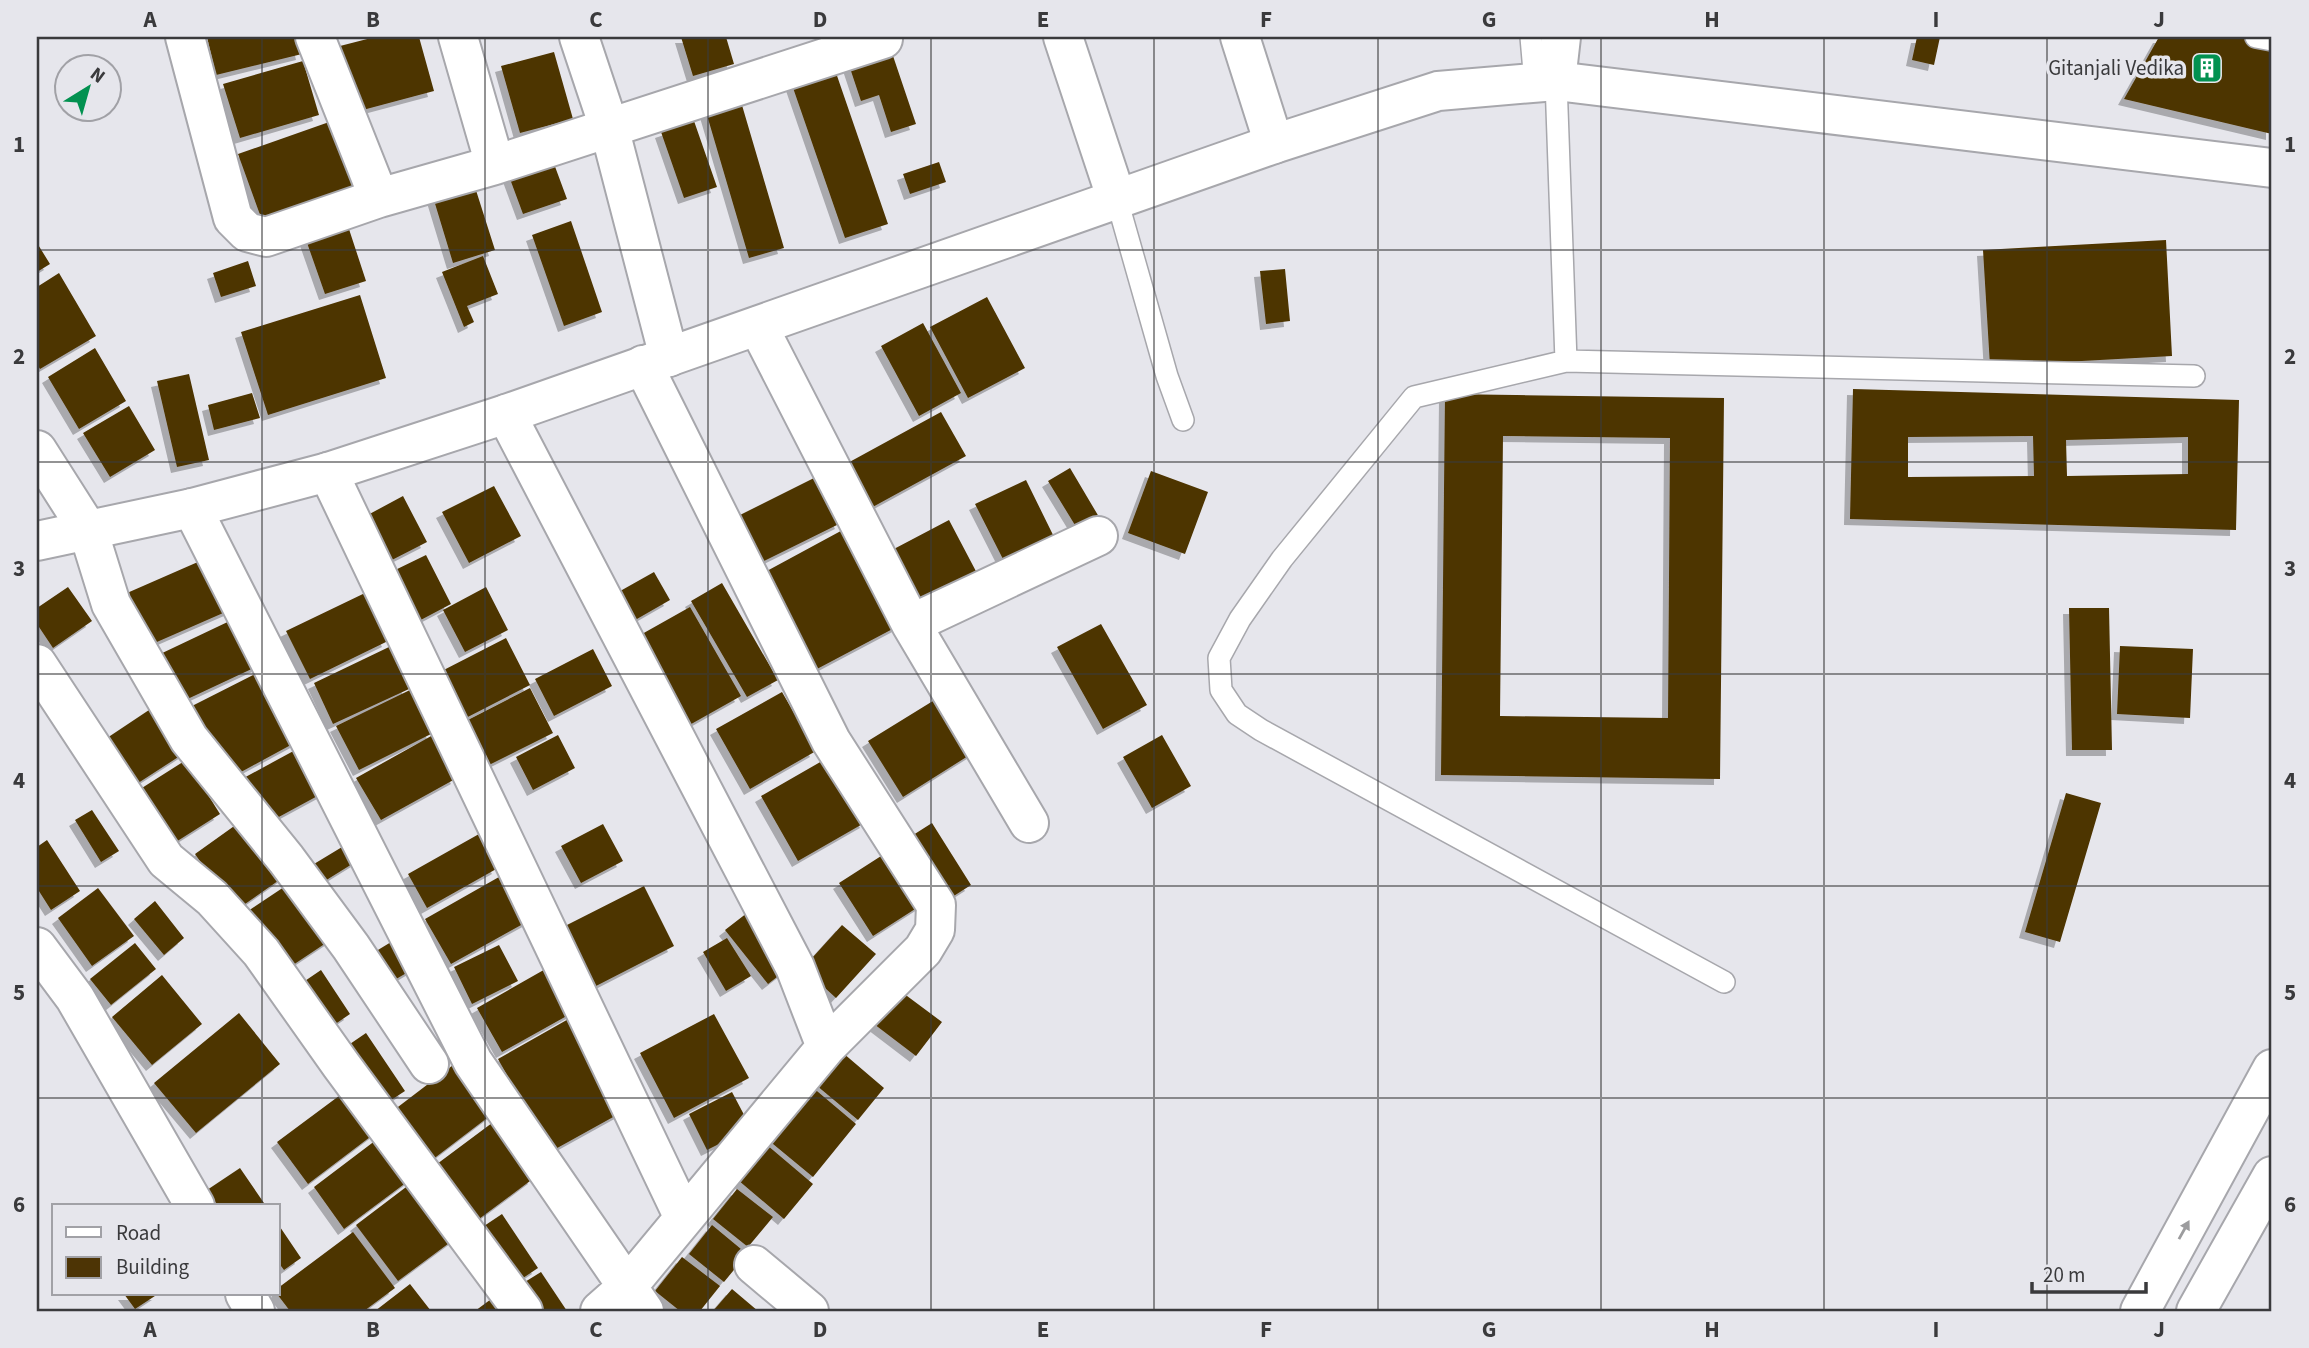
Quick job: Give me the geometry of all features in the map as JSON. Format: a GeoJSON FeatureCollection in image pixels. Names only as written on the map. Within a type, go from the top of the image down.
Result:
{"type":"FeatureCollection","features":[{"type":"Feature","properties":{"kind":"street"},"geometry":{"type":"LineString","coordinates":[[185,37],[233,218],[247,232],[266,237],[379,198],[495,165],[883,39]]}},
{"type":"Feature","properties":{"kind":"street"},"geometry":{"type":"LineString","coordinates":[[315,37],[379,198]]}},
{"type":"Feature","properties":{"kind":"street"},"geometry":{"type":"LineString","coordinates":[[458,37],[495,165]]}},
{"type":"Feature","properties":{"kind":"street"},"geometry":{"type":"LineString","coordinates":[[192,508],[473,1062],[623,1303],[684,1218],[826,1047],[923,950],[935,930],[936,905],[831,741],[656,361],[609,127],[579,37]]}},
{"type":"Feature","properties":{"kind":"street"},"geometry":{"type":"LineString","coordinates":[[1063,37],[1117,200]]}},
{"type":"Feature","properties":{"kind":"street"},"geometry":{"type":"LineString","coordinates":[[1240,37],[1274,144]]}},
{"type":"Feature","properties":{"kind":"street"},"geometry":{"type":"LineString","coordinates":[[1545,82],[1560,37]]}},
{"type":"Feature","properties":{"kind":"street"},"geometry":{"type":"LineString","coordinates":[[37,541],[192,508],[328,472],[506,414],[1274,144],[1438,91],[1545,82],[2272,168]]}},
{"type":"Feature","properties":{"kind":"street"},"geometry":{"type":"LineString","coordinates":[[758,326],[911,624],[1029,823]]}},
{"type":"Feature","properties":{"kind":"street"},"geometry":{"type":"LineString","coordinates":[[506,414],[795,968],[826,1047]]}},
{"type":"Feature","properties":{"kind":"street"},"geometry":{"type":"LineString","coordinates":[[37,450],[88,530],[111,604],[189,739],[286,859],[351,947],[429,1064]]}},
{"type":"Feature","properties":{"kind":"street"},"geometry":{"type":"LineString","coordinates":[[328,472],[684,1218]]}},
{"type":"Feature","properties":{"kind":"street"},"geometry":{"type":"LineString","coordinates":[[911,624],[1098,536]]}},
{"type":"Feature","properties":{"kind":"street"},"geometry":{"type":"LineString","coordinates":[[37,664],[166,860],[212,898],[261,952],[523,1311]]}},
{"type":"Feature","properties":{"kind":"street"},"geometry":{"type":"LineString","coordinates":[[37,947],[75,998],[194,1204]]}},
{"type":"Feature","properties":{"kind":"street"},"geometry":{"type":"LineString","coordinates":[[2140,1311],[2272,1069]]}},
{"type":"Feature","properties":{"kind":"street"},"geometry":{"type":"LineString","coordinates":[[2196,1311],[2272,1177]]}},
{"type":"Feature","properties":{"kind":"street"},"geometry":{"type":"LineString","coordinates":[[754,1265],[809,1311]]}},
{"type":"Feature","properties":{"kind":"lane"},"geometry":{"type":"LineString","coordinates":[[1531,37],[1545,82],[1566,361]]}},
{"type":"Feature","properties":{"kind":"lane"},"geometry":{"type":"LineString","coordinates":[[2256,37],[2272,40]]}},
{"type":"Feature","properties":{"kind":"lane"},"geometry":{"type":"LineString","coordinates":[[1117,200],[1167,376],[1183,420]]}},
{"type":"Feature","properties":{"kind":"lane"},"geometry":{"type":"LineString","coordinates":[[1724,982],[1261,730],[1237,714],[1221,690],[1219,658],[1240,619],[1282,559],[1414,397],[1566,361],[2194,376]]}},
{"type":"Feature","properties":{"kind":"building"},"geometry":{"type":"Polygon","coordinates":[[[207,37],[298,37],[302,54],[216,75],[207,37]]]}},
{"type":"Feature","properties":{"kind":"building"},"geometry":{"type":"Polygon","coordinates":[[[375,37],[419,37],[434,91],[359,111],[340,46],[375,37]]]}},
{"type":"Feature","properties":{"kind":"building"},"geometry":{"type":"Polygon","coordinates":[[[681,37],[726,37],[734,64],[693,76],[681,37]]]}},
{"type":"Feature","properties":{"kind":"building"},"geometry":{"type":"Polygon","coordinates":[[[1917,37],[1940,37],[1934,65],[1912,60],[1917,37]]]}},
{"type":"Feature","properties":{"kind":"building","name":"Gitanjali Vedika"},"geometry":{"type":"Polygon","coordinates":[[[2159,37],[2272,37],[2272,134],[2124,99],[2159,37]]]}},
{"type":"Feature","properties":{"kind":"building"},"geometry":{"type":"Polygon","coordinates":[[[891,50],[916,124],[891,132],[879,95],[861,101],[849,65],[891,50]]]}},
{"type":"Feature","properties":{"kind":"building"},"geometry":{"type":"Polygon","coordinates":[[[554,52],[573,119],[520,133],[501,66],[554,52]]]}},
{"type":"Feature","properties":{"kind":"building"},"geometry":{"type":"Polygon","coordinates":[[[303,61],[319,115],[240,138],[223,84],[303,61]]]}},
{"type":"Feature","properties":{"kind":"building"},"geometry":{"type":"Polygon","coordinates":[[[834,67],[888,224],[845,238],[791,82],[834,67]]]}},
{"type":"Feature","properties":{"kind":"building"},"geometry":{"type":"Polygon","coordinates":[[[739,95],[784,248],[749,258],[704,105],[739,95]]]}},
{"type":"Feature","properties":{"kind":"building"},"geometry":{"type":"Polygon","coordinates":[[[332,121],[357,190],[263,223],[238,154],[332,121]]]}},
{"type":"Feature","properties":{"kind":"building"},"geometry":{"type":"Polygon","coordinates":[[[694,121],[717,187],[684,198],[661,132],[694,121]]]}},
{"type":"Feature","properties":{"kind":"building"},"geometry":{"type":"Polygon","coordinates":[[[550,153],[567,199],[523,214],[506,168],[550,153]]]}},
{"type":"Feature","properties":{"kind":"building"},"geometry":{"type":"Polygon","coordinates":[[[939,162],[946,182],[910,194],[903,174],[939,162]]]}},
{"type":"Feature","properties":{"kind":"building"},"geometry":{"type":"Polygon","coordinates":[[[474,184],[495,250],[453,263],[433,197],[474,184]]]}},
{"type":"Feature","properties":{"kind":"building"},"geometry":{"type":"Polygon","coordinates":[[[571,221],[602,312],[564,326],[532,235],[571,221]]]}},
{"type":"Feature","properties":{"kind":"building"},"geometry":{"type":"Polygon","coordinates":[[[347,223],[366,281],[325,294],[305,237],[347,223]]]}},
{"type":"Feature","properties":{"kind":"building"},"geometry":{"type":"Polygon","coordinates":[[[2166,240],[2172,356],[1990,366],[1983,250],[2166,240]]]}},
{"type":"Feature","properties":{"kind":"building"},"geometry":{"type":"Polygon","coordinates":[[[37,243],[50,264],[37,272],[37,243]]]}},
{"type":"Feature","properties":{"kind":"building"},"geometry":{"type":"Polygon","coordinates":[[[483,256],[498,294],[467,306],[474,322],[464,327],[442,272],[483,256]]]}},
{"type":"Feature","properties":{"kind":"building"},"geometry":{"type":"Polygon","coordinates":[[[248,261],[256,286],[221,297],[213,273],[248,261]]]}},
{"type":"Feature","properties":{"kind":"building"},"geometry":{"type":"Polygon","coordinates":[[[1285,269],[1290,321],[1266,324],[1260,271],[1285,269]]]}},
{"type":"Feature","properties":{"kind":"building"},"geometry":{"type":"Polygon","coordinates":[[[59,273],[96,336],[40,369],[37,364],[37,287],[59,273]]]}},
{"type":"Feature","properties":{"kind":"building"},"geometry":{"type":"Polygon","coordinates":[[[360,295],[386,378],[268,415],[241,332],[360,295]]]}},
{"type":"Feature","properties":{"kind":"building"},"geometry":{"type":"Polygon","coordinates":[[[987,297],[1025,368],[968,398],[930,327],[987,297]]]}},
{"type":"Feature","properties":{"kind":"building"},"geometry":{"type":"Polygon","coordinates":[[[923,323],[961,393],[919,416],[881,346],[923,323]]]}},
{"type":"Feature","properties":{"kind":"building"},"geometry":{"type":"Polygon","coordinates":[[[95,348],[126,401],[79,429],[48,377],[95,348]]]}},
{"type":"Feature","properties":{"kind":"building"},"geometry":{"type":"Polygon","coordinates":[[[189,374],[209,460],[177,467],[157,381],[189,374]]]}},
{"type":"Feature","properties":{"kind":"building"},"geometry":{"type":"Polygon","coordinates":[[[1853,389],[2239,400],[2236,530],[1850,519],[1853,389]],[[2033,436],[1908,437],[1908,477],[2034,476],[2033,436]],[[2188,437],[2066,440],[2067,476],[2188,474],[2188,437]]]}},
{"type":"Feature","properties":{"kind":"building"},"geometry":{"type":"Polygon","coordinates":[[[252,393],[260,418],[214,430],[208,405],[252,393]]]}},
{"type":"Feature","properties":{"kind":"building"},"geometry":{"type":"Polygon","coordinates":[[[1445,394],[1724,398],[1720,779],[1441,775],[1445,394]],[[1503,436],[1500,716],[1668,718],[1670,438],[1503,436]]]}},
{"type":"Feature","properties":{"kind":"building"},"geometry":{"type":"Polygon","coordinates":[[[129,406],[155,450],[110,477],[83,433],[129,406]]]}},
{"type":"Feature","properties":{"kind":"building"},"geometry":{"type":"Polygon","coordinates":[[[941,412],[966,456],[869,509],[844,465],[941,412]]]}},
{"type":"Feature","properties":{"kind":"building"},"geometry":{"type":"Polygon","coordinates":[[[1070,468],[1099,517],[1078,530],[1048,481],[1070,468]]]}},
{"type":"Feature","properties":{"kind":"building"},"geometry":{"type":"Polygon","coordinates":[[[1151,471],[1208,492],[1185,554],[1128,533],[1151,471]]]}},
{"type":"Feature","properties":{"kind":"building"},"geometry":{"type":"Polygon","coordinates":[[[818,476],[841,523],[758,564],[736,517],[818,476]]]}},
{"type":"Feature","properties":{"kind":"building"},"geometry":{"type":"Polygon","coordinates":[[[1026,480],[1056,541],[1006,565],[975,504],[1026,480]]]}},
{"type":"Feature","properties":{"kind":"building"},"geometry":{"type":"Polygon","coordinates":[[[494,486],[521,536],[469,563],[442,512],[494,486]]]}},
{"type":"Feature","properties":{"kind":"building"},"geometry":{"type":"Polygon","coordinates":[[[403,496],[427,542],[388,562],[364,517],[403,496]]]}},
{"type":"Feature","properties":{"kind":"building"},"geometry":{"type":"Polygon","coordinates":[[[949,520],[979,577],[922,607],[892,550],[949,520]]]}},
{"type":"Feature","properties":{"kind":"building"},"geometry":{"type":"Polygon","coordinates":[[[850,526],[902,624],[817,669],[765,572],[850,526]]]}},
{"type":"Feature","properties":{"kind":"building"},"geometry":{"type":"Polygon","coordinates":[[[426,555],[451,604],[415,623],[389,573],[426,555]]]}},
{"type":"Feature","properties":{"kind":"building"},"geometry":{"type":"Polygon","coordinates":[[[207,558],[230,610],[150,645],[127,593],[207,558]]]}},
{"type":"Feature","properties":{"kind":"building"},"geometry":{"type":"Polygon","coordinates":[[[654,572],[670,600],[623,627],[606,599],[654,572]]]}},
{"type":"Feature","properties":{"kind":"building"},"geometry":{"type":"Polygon","coordinates":[[[722,583],[778,680],[747,697],[691,601],[722,583]]]}},
{"type":"Feature","properties":{"kind":"building"},"geometry":{"type":"Polygon","coordinates":[[[68,587],[92,621],[53,648],[37,624],[37,608],[68,587]]]}},
{"type":"Feature","properties":{"kind":"building"},"geometry":{"type":"Polygon","coordinates":[[[486,587],[508,630],[465,652],[443,610],[486,587]]]}},
{"type":"Feature","properties":{"kind":"building"},"geometry":{"type":"Polygon","coordinates":[[[365,593],[388,641],[310,679],[286,631],[365,593]]]}},
{"type":"Feature","properties":{"kind":"building"},"geometry":{"type":"Polygon","coordinates":[[[690,607],[741,696],[677,732],[626,643],[690,607]]]}},
{"type":"Feature","properties":{"kind":"building"},"geometry":{"type":"Polygon","coordinates":[[[2069,608],[2109,608],[2112,750],[2072,750],[2069,608]]]}},
{"type":"Feature","properties":{"kind":"building"},"geometry":{"type":"Polygon","coordinates":[[[236,618],[258,666],[179,703],[156,656],[236,618]]]}},
{"type":"Feature","properties":{"kind":"building"},"geometry":{"type":"Polygon","coordinates":[[[1101,624],[1147,705],[1103,729],[1057,647],[1101,624]]]}},
{"type":"Feature","properties":{"kind":"building"},"geometry":{"type":"Polygon","coordinates":[[[506,638],[530,685],[458,722],[434,675],[506,638]]]}},
{"type":"Feature","properties":{"kind":"building"},"geometry":{"type":"Polygon","coordinates":[[[2120,646],[2193,649],[2190,718],[2117,714],[2120,646]]]}},
{"type":"Feature","properties":{"kind":"building"},"geometry":{"type":"Polygon","coordinates":[[[389,647],[409,689],[333,724],[314,683],[389,647]]]}},
{"type":"Feature","properties":{"kind":"building"},"geometry":{"type":"Polygon","coordinates":[[[593,649],[612,686],[554,716],[535,679],[593,649]]]}},
{"type":"Feature","properties":{"kind":"building"},"geometry":{"type":"Polygon","coordinates":[[[263,670],[300,740],[230,778],[192,706],[263,670]]]}},
{"type":"Feature","properties":{"kind":"building"},"geometry":{"type":"Polygon","coordinates":[[[530,688],[553,733],[485,767],[462,723],[530,688]]]}},
{"type":"Feature","properties":{"kind":"building"},"geometry":{"type":"Polygon","coordinates":[[[412,689],[433,733],[359,770],[336,726],[412,689]]]}},
{"type":"Feature","properties":{"kind":"building"},"geometry":{"type":"Polygon","coordinates":[[[782,692],[816,751],[750,789],[716,729],[782,692]]]}},
{"type":"Feature","properties":{"kind":"building"},"geometry":{"type":"Polygon","coordinates":[[[941,696],[976,751],[903,797],[868,741],[941,696]]]}},
{"type":"Feature","properties":{"kind":"building"},"geometry":{"type":"Polygon","coordinates":[[[155,706],[186,752],[132,787],[101,742],[155,706]]]}},
{"type":"Feature","properties":{"kind":"building"},"geometry":{"type":"Polygon","coordinates":[[[433,735],[457,778],[381,820],[356,778],[433,735]]]}},
{"type":"Feature","properties":{"kind":"building"},"geometry":{"type":"Polygon","coordinates":[[[558,735],[575,768],[533,790],[516,757],[558,735]]]}},
{"type":"Feature","properties":{"kind":"building"},"geometry":{"type":"Polygon","coordinates":[[[1162,735],[1191,786],[1152,808],[1123,757],[1162,735]]]}},
{"type":"Feature","properties":{"kind":"building"},"geometry":{"type":"Polygon","coordinates":[[[299,748],[323,793],[264,825],[240,780],[299,748]]]}},
{"type":"Feature","properties":{"kind":"building"},"geometry":{"type":"Polygon","coordinates":[[[829,757],[866,822],[798,861],[761,796],[829,757]]]}},
{"type":"Feature","properties":{"kind":"building"},"geometry":{"type":"Polygon","coordinates":[[[186,760],[220,814],[168,847],[134,793],[186,760]]]}},
{"type":"Feature","properties":{"kind":"building"},"geometry":{"type":"Polygon","coordinates":[[[2066,793],[2101,803],[2060,942],[2025,932],[2066,793]]]}},
{"type":"Feature","properties":{"kind":"building"},"geometry":{"type":"Polygon","coordinates":[[[92,810],[119,851],[101,862],[75,820],[92,810]]]}},
{"type":"Feature","properties":{"kind":"building"},"geometry":{"type":"Polygon","coordinates":[[[244,819],[285,876],[235,911],[195,854],[244,819]]]}},
{"type":"Feature","properties":{"kind":"building"},"geometry":{"type":"Polygon","coordinates":[[[932,823],[971,885],[949,899],[910,837],[932,823]]]}},
{"type":"Feature","properties":{"kind":"building"},"geometry":{"type":"Polygon","coordinates":[[[603,824],[623,861],[581,883],[561,846],[603,824]]]}},
{"type":"Feature","properties":{"kind":"building"},"geometry":{"type":"Polygon","coordinates":[[[479,834],[498,868],[427,908],[408,874],[479,834]]]}},
{"type":"Feature","properties":{"kind":"building"},"geometry":{"type":"Polygon","coordinates":[[[47,840],[80,891],[51,910],[37,888],[37,847],[47,840]]]}},
{"type":"Feature","properties":{"kind":"building"},"geometry":{"type":"Polygon","coordinates":[[[347,844],[357,861],[320,884],[309,867],[347,844]]]}},
{"type":"Feature","properties":{"kind":"building"},"geometry":{"type":"Polygon","coordinates":[[[892,849],[926,902],[873,936],[839,883],[892,849]]]}},
{"type":"Feature","properties":{"kind":"building"},"geometry":{"type":"Polygon","coordinates":[[[506,873],[532,919],[451,964],[425,919],[506,873]]]}},
{"type":"Feature","properties":{"kind":"building"},"geometry":{"type":"Polygon","coordinates":[[[296,879],[335,937],[281,973],[242,915],[296,879]]]}},
{"type":"Feature","properties":{"kind":"building"},"geometry":{"type":"Polygon","coordinates":[[[644,886],[674,946],[596,986],[565,926],[644,886]]]}},
{"type":"Feature","properties":{"kind":"building"},"geometry":{"type":"Polygon","coordinates":[[[98,888],[134,936],[92,966],[58,918],[98,888]]]}},
{"type":"Feature","properties":{"kind":"building"},"geometry":{"type":"Polygon","coordinates":[[[155,901],[184,938],[164,955],[134,919],[155,901]]]}},
{"type":"Feature","properties":{"kind":"building"},"geometry":{"type":"Polygon","coordinates":[[[747,913],[790,967],[768,984],[725,930],[747,913]]]}},
{"type":"Feature","properties":{"kind":"building"},"geometry":{"type":"Polygon","coordinates":[[[842,925],[876,954],[836,998],[803,968],[842,925]]]}},
{"type":"Feature","properties":{"kind":"building"},"geometry":{"type":"Polygon","coordinates":[[[727,938],[751,976],[726,991],[703,952],[727,938]]]}},
{"type":"Feature","properties":{"kind":"building"},"geometry":{"type":"Polygon","coordinates":[[[396,939],[415,968],[391,982],[373,953],[396,939]]]}},
{"type":"Feature","properties":{"kind":"building"},"geometry":{"type":"Polygon","coordinates":[[[135,943],[156,969],[111,1005],[90,979],[135,943]]]}},
{"type":"Feature","properties":{"kind":"building"},"geometry":{"type":"Polygon","coordinates":[[[499,945],[518,981],[472,1004],[454,967],[499,945]]]}},
{"type":"Feature","properties":{"kind":"building"},"geometry":{"type":"Polygon","coordinates":[[[556,963],[581,1008],[502,1052],[477,1008],[556,963]]]}},
{"type":"Feature","properties":{"kind":"building"},"geometry":{"type":"Polygon","coordinates":[[[321,970],[350,1014],[328,1029],[299,985],[321,970]]]}},
{"type":"Feature","properties":{"kind":"building"},"geometry":{"type":"Polygon","coordinates":[[[162,975],[202,1024],[152,1065],[112,1017],[162,975]]]}},
{"type":"Feature","properties":{"kind":"building"},"geometry":{"type":"Polygon","coordinates":[[[899,990],[942,1022],[916,1056],[874,1024],[899,990]]]}},
{"type":"Feature","properties":{"kind":"building"},"geometry":{"type":"Polygon","coordinates":[[[239,1013],[280,1064],[196,1133],[154,1083],[239,1013]]]}},
{"type":"Feature","properties":{"kind":"building"},"geometry":{"type":"Polygon","coordinates":[[[714,1014],[749,1078],[674,1118],[640,1053],[714,1014]]]}},
{"type":"Feature","properties":{"kind":"building"},"geometry":{"type":"Polygon","coordinates":[[[572,1017],[624,1111],[550,1152],[498,1059],[572,1017]]]}},
{"type":"Feature","properties":{"kind":"building"},"geometry":{"type":"Polygon","coordinates":[[[366,1033],[405,1091],[385,1104],[347,1046],[366,1033]]]}},
{"type":"Feature","properties":{"kind":"building"},"geometry":{"type":"Polygon","coordinates":[[[843,1053],[884,1088],[858,1120],[816,1085],[843,1053]]]}},
{"type":"Feature","properties":{"kind":"building"},"geometry":{"type":"Polygon","coordinates":[[[457,1062],[495,1112],[432,1160],[394,1110],[457,1062]]]}},
{"type":"Feature","properties":{"kind":"building"},"geometry":{"type":"Polygon","coordinates":[[[811,1086],[856,1124],[813,1177],[767,1139],[811,1086]]]}},
{"type":"Feature","properties":{"kind":"building"},"geometry":{"type":"Polygon","coordinates":[[[347,1090],[378,1131],[308,1184],[277,1142],[347,1090]]]}},
{"type":"Feature","properties":{"kind":"building"},"geometry":{"type":"Polygon","coordinates":[[[732,1092],[751,1128],[707,1150],[689,1114],[732,1092]]]}},
{"type":"Feature","properties":{"kind":"building"},"geometry":{"type":"Polygon","coordinates":[[[492,1123],[534,1178],[479,1219],[437,1164],[492,1123]]]}},
{"type":"Feature","properties":{"kind":"building"},"geometry":{"type":"Polygon","coordinates":[[[384,1134],[415,1176],[344,1229],[314,1187],[384,1134]]]}},
{"type":"Feature","properties":{"kind":"building"},"geometry":{"type":"Polygon","coordinates":[[[767,1145],[813,1184],[784,1219],[738,1180],[767,1145]]]}},
{"type":"Feature","properties":{"kind":"building"},"geometry":{"type":"Polygon","coordinates":[[[240,1168],[265,1204],[217,1204],[207,1190],[240,1168]]]}},
{"type":"Feature","properties":{"kind":"building"},"geometry":{"type":"Polygon","coordinates":[[[418,1178],[460,1235],[398,1281],[356,1225],[418,1178]]]}},
{"type":"Feature","properties":{"kind":"building"},"geometry":{"type":"Polygon","coordinates":[[[737,1189],[773,1217],[748,1247],[713,1219],[737,1189]]]}},
{"type":"Feature","properties":{"kind":"building"},"geometry":{"type":"Polygon","coordinates":[[[502,1214],[538,1268],[517,1282],[481,1228],[502,1214]]]}},
{"type":"Feature","properties":{"kind":"building"},"geometry":{"type":"Polygon","coordinates":[[[712,1225],[747,1254],[724,1282],[689,1254],[712,1225]]]}},
{"type":"Feature","properties":{"kind":"building"},"geometry":{"type":"Polygon","coordinates":[[[280,1227],[301,1258],[284,1270],[280,1265],[280,1227]]]}},
{"type":"Feature","properties":{"kind":"building"},"geometry":{"type":"Polygon","coordinates":[[[353,1232],[395,1288],[364,1311],[290,1311],[279,1296],[280,1287],[353,1232]]]}},
{"type":"Feature","properties":{"kind":"building"},"geometry":{"type":"Polygon","coordinates":[[[682,1257],[720,1286],[700,1311],[680,1311],[655,1291],[682,1257]]]}},
{"type":"Feature","properties":{"kind":"building"},"geometry":{"type":"Polygon","coordinates":[[[541,1272],[567,1311],[537,1311],[520,1285],[541,1272]]]}},
{"type":"Feature","properties":{"kind":"building"},"geometry":{"type":"Polygon","coordinates":[[[410,1284],[431,1311],[375,1311],[410,1284]]]}},
{"type":"Feature","properties":{"kind":"building"},"geometry":{"type":"Polygon","coordinates":[[[732,1289],[758,1311],[713,1311],[732,1289]]]}},
{"type":"Feature","properties":{"kind":"building"},"geometry":{"type":"Polygon","coordinates":[[[502,1291],[518,1311],[475,1311],[502,1291]]]}},
{"type":"Feature","properties":{"kind":"building"},"geometry":{"type":"Polygon","coordinates":[[[125,1296],[155,1296],[135,1309],[125,1296]]]}},
{"type":"Feature","properties":{"kind":"place","name":"Gitanjali Vedika"},"geometry":{"type":"Point","coordinates":[2207,68]}}]}
